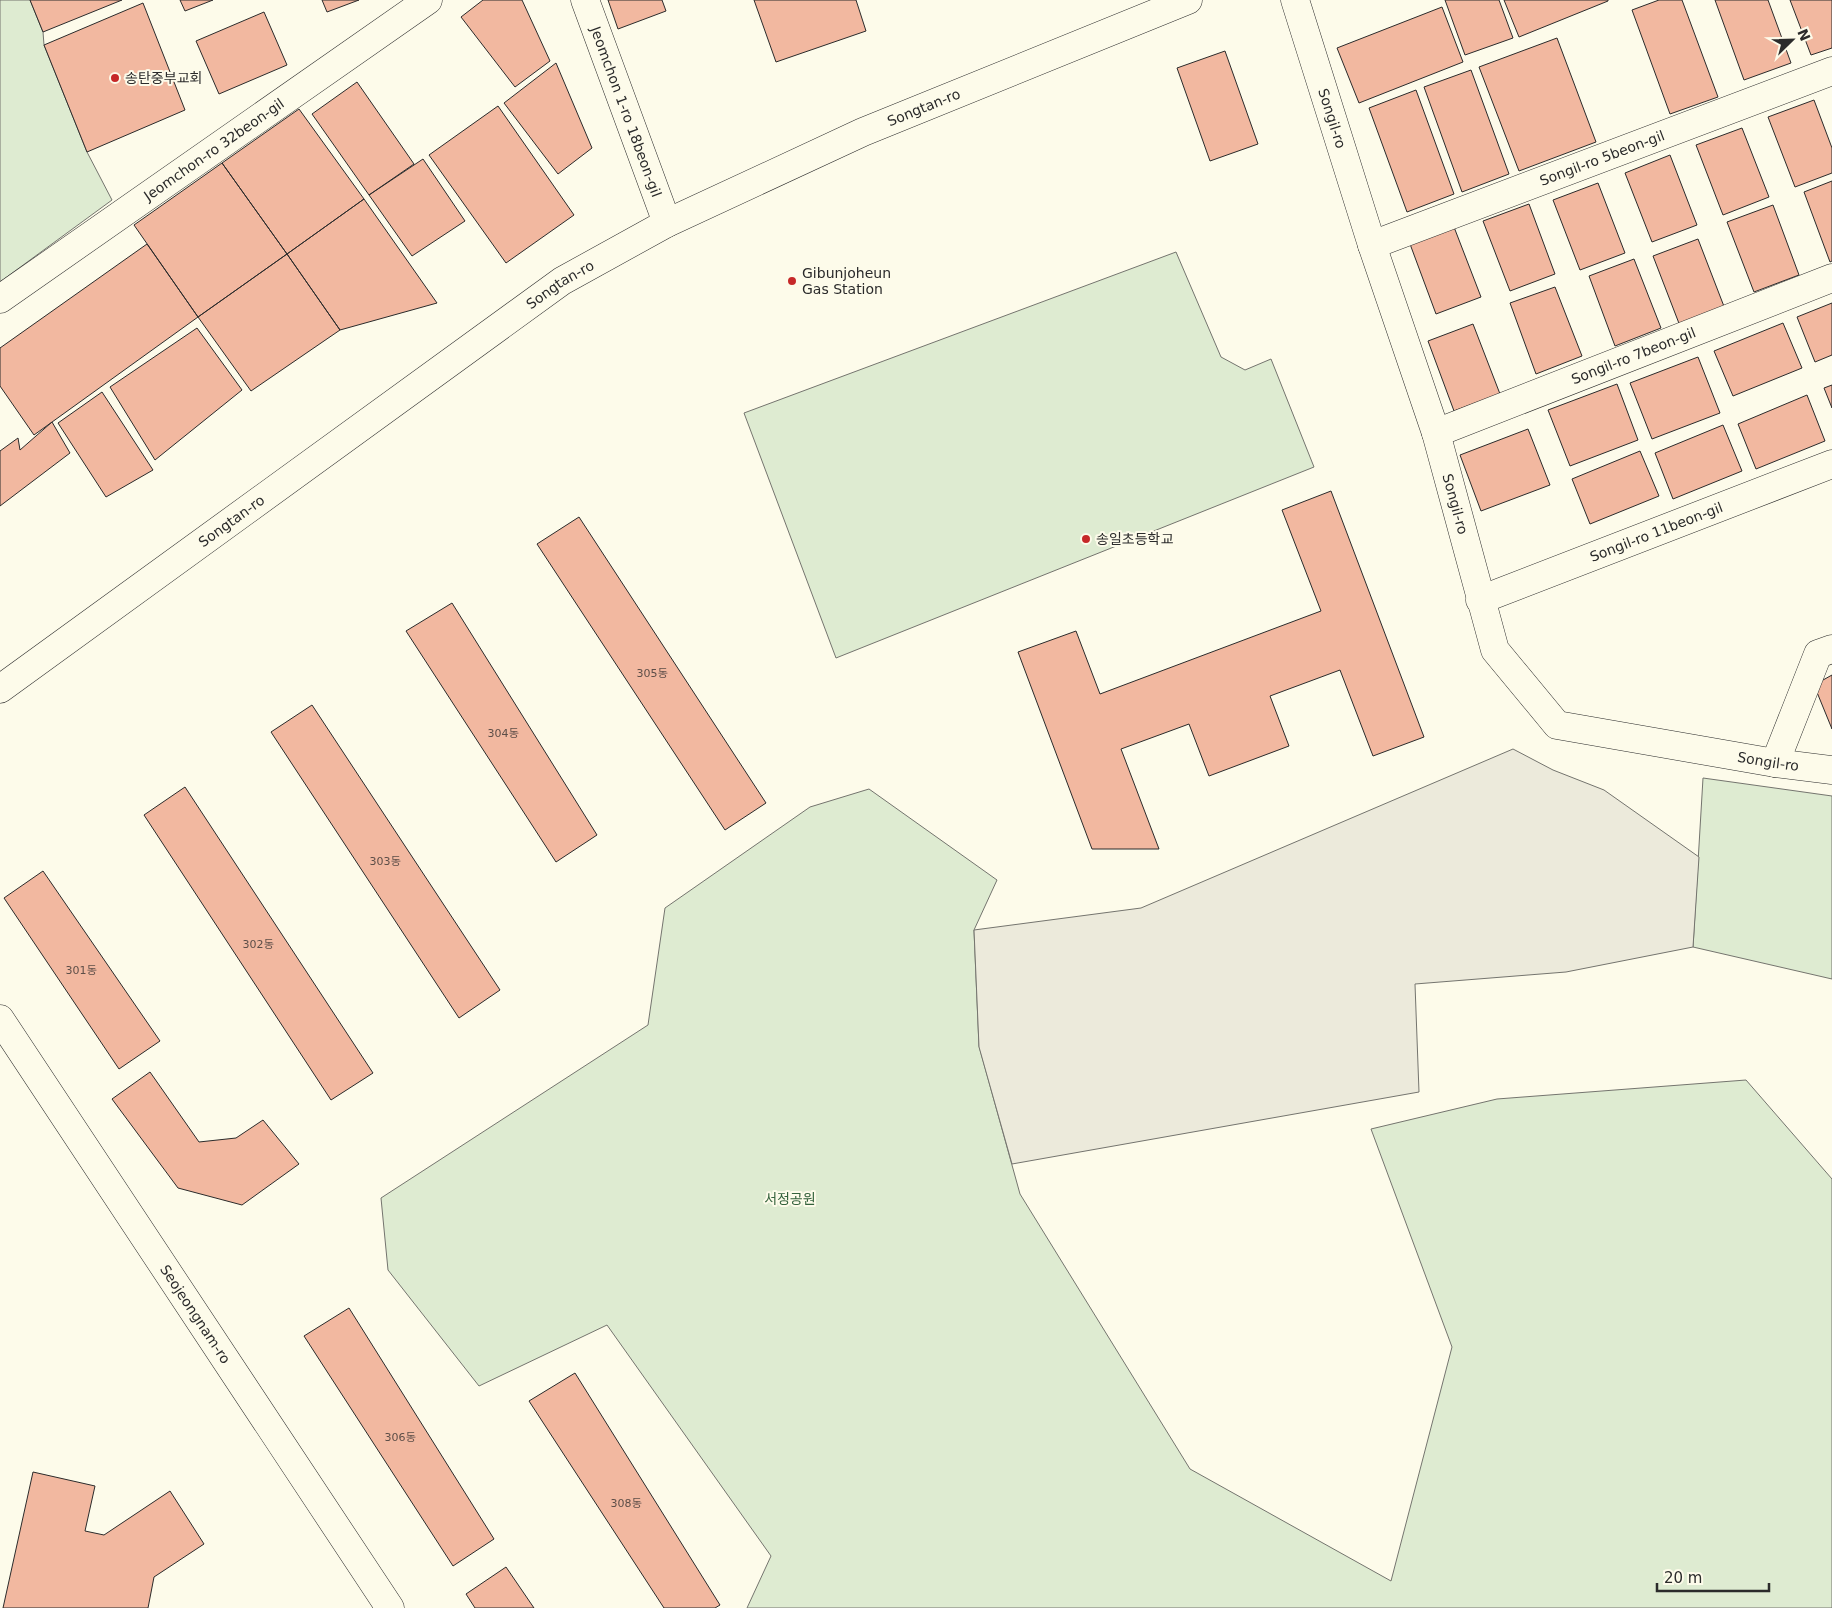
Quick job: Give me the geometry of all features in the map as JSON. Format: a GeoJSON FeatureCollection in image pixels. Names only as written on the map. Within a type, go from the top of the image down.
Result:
{"type":"FeatureCollection","features":[{"type":"Feature","properties":{"kind":"street","name":"Jeomchon-ro 32beon-gil"},"geometry":{"type":"LineString","coordinates":[[0,299],[428,0]]}},
{"type":"Feature","properties":{"kind":"street","name":"Jeomchon 1-ro 18beon-gil"},"geometry":{"type":"LineString","coordinates":[[585,0],[667,223]]}},
{"type":"Feature","properties":{"kind":"street","name":"Songtan-ro"},"geometry":{"type":"LineString","coordinates":[[0,690],[562,281],[667,223],[863,132],[1188,0]]}},
{"type":"Feature","properties":{"kind":"street","name":"Songil-ro"},"geometry":{"type":"LineString","coordinates":[[1295,0],[1372,245],[1436,433],[1495,650],[1557,725],[1775,763],[1832,770]]}},
{"type":"Feature","properties":{"kind":"street","name":"Songil-ro 5beon-gil"},"geometry":{"type":"LineString","coordinates":[[1372,245],[1832,71]]}},
{"type":"Feature","properties":{"kind":"street","name":"Songil-ro 7beon-gil"},"geometry":{"type":"LineString","coordinates":[[1436,433],[1832,278]]}},
{"type":"Feature","properties":{"kind":"street","name":"Songil-ro 11beon-gil"},"geometry":{"type":"LineString","coordinates":[[1480,600],[1832,464]]}},
{"type":"Feature","properties":{"kind":"street"},"geometry":{"type":"LineString","coordinates":[[1775,763],[1818,654],[1832,649]]}},
{"type":"Feature","properties":{"kind":"street","name":"Seojeongnam-ro"},"geometry":{"type":"LineString","coordinates":[[0,1019],[390,1608]]}},
{"type":"Feature","properties":{"kind":"green space"},"geometry":{"type":"Polygon","coordinates":[[[0,0],[30,0],[43,32],[44,45],[87,152],[112,200],[0,282],[0,0]]]}},
{"type":"Feature","properties":{"kind":"green space"},"geometry":{"type":"Polygon","coordinates":[[[1176,252],[1221,357],[1245,370],[1271,359],[1314,467],[836,658],[744,413],[1176,252]]]}},
{"type":"Feature","properties":{"kind":"green space"},"geometry":{"type":"Polygon","coordinates":[[[1703,778],[1832,796],[1832,979],[1693,947],[1703,778]]]}},
{"type":"Feature","properties":{"kind":"green space","name":"서정공원"},"geometry":{"type":"Polygon","coordinates":[[[869,789],[997,880],[974,930],[979,1046],[1020,1194],[1190,1469],[1391,1581],[1452,1347],[1371,1129],[1497,1099],[1746,1080],[1832,1179],[1832,1608],[747,1608],[771,1556],[607,1325],[479,1386],[388,1270],[381,1198],[648,1025],[665,908],[810,807],[869,789]]]}},
{"type":"Feature","properties":{"kind":"shaded area"},"geometry":{"type":"Polygon","coordinates":[[[1513,749],[1553,770],[1604,790],[1699,857],[1693,947],[1566,972],[1415,984],[1419,1092],[1012,1164],[979,1047],[974,930],[1141,908],[1513,749]]]}},
{"type":"Feature","properties":{"kind":"building"},"geometry":{"type":"Polygon","coordinates":[[[30,0],[122,0],[43,32],[30,0]]]}},
{"type":"Feature","properties":{"kind":"building"},"geometry":{"type":"Polygon","coordinates":[[[180,0],[213,0],[185,11],[180,0]]]}},
{"type":"Feature","properties":{"kind":"building"},"geometry":{"type":"Polygon","coordinates":[[[322,0],[359,0],[327,12],[322,0]]]}},
{"type":"Feature","properties":{"kind":"building"},"geometry":{"type":"Polygon","coordinates":[[[483,0],[522,0],[550,61],[515,87],[461,17],[483,0]]]}},
{"type":"Feature","properties":{"kind":"building"},"geometry":{"type":"Polygon","coordinates":[[[608,0],[662,0],[666,11],[618,29],[608,0]]]}},
{"type":"Feature","properties":{"kind":"building"},"geometry":{"type":"Polygon","coordinates":[[[754,0],[856,0],[866,31],[776,62],[754,0]]]}},
{"type":"Feature","properties":{"kind":"building"},"geometry":{"type":"Polygon","coordinates":[[[1445,0],[1499,0],[1513,38],[1465,55],[1445,0]]]}},
{"type":"Feature","properties":{"kind":"building"},"geometry":{"type":"Polygon","coordinates":[[[1504,0],[1608,0],[1608,1],[1519,37],[1504,0]]]}},
{"type":"Feature","properties":{"kind":"building"},"geometry":{"type":"Polygon","coordinates":[[[1659,0],[1682,0],[1718,97],[1670,114],[1632,10],[1659,0]]]}},
{"type":"Feature","properties":{"kind":"building"},"geometry":{"type":"Polygon","coordinates":[[[1715,0],[1768,0],[1791,63],[1744,80],[1715,0]]]}},
{"type":"Feature","properties":{"kind":"building"},"geometry":{"type":"Polygon","coordinates":[[[1790,0],[1832,0],[1832,48],[1811,55],[1790,0]]]}},
{"type":"Feature","properties":{"kind":"building","name":"송탄중부교회"},"geometry":{"type":"Polygon","coordinates":[[[143,3],[185,110],[87,152],[44,45],[143,3]]]}},
{"type":"Feature","properties":{"kind":"building"},"geometry":{"type":"Polygon","coordinates":[[[1442,7],[1463,62],[1359,103],[1337,48],[1442,7]]]}},
{"type":"Feature","properties":{"kind":"building"},"geometry":{"type":"Polygon","coordinates":[[[264,12],[287,65],[219,94],[196,41],[264,12]]]}},
{"type":"Feature","properties":{"kind":"building"},"geometry":{"type":"Polygon","coordinates":[[[1557,38],[1596,142],[1519,171],[1479,67],[1557,38]]]}},
{"type":"Feature","properties":{"kind":"building"},"geometry":{"type":"Polygon","coordinates":[[[1225,51],[1258,144],[1210,161],[1177,68],[1225,51]]]}},
{"type":"Feature","properties":{"kind":"building"},"geometry":{"type":"Polygon","coordinates":[[[556,63],[592,148],[558,174],[504,103],[556,63]]]}},
{"type":"Feature","properties":{"kind":"building"},"geometry":{"type":"Polygon","coordinates":[[[1471,70],[1509,174],[1462,192],[1424,87],[1471,70]]]}},
{"type":"Feature","properties":{"kind":"building"},"geometry":{"type":"Polygon","coordinates":[[[357,82],[414,164],[369,195],[312,114],[357,82]]]}},
{"type":"Feature","properties":{"kind":"building"},"geometry":{"type":"Polygon","coordinates":[[[1416,90],[1454,194],[1407,212],[1369,108],[1416,90]]]}},
{"type":"Feature","properties":{"kind":"building"},"geometry":{"type":"Polygon","coordinates":[[[1814,100],[1832,148],[1832,173],[1795,187],[1768,117],[1814,100]]]}},
{"type":"Feature","properties":{"kind":"building"},"geometry":{"type":"Polygon","coordinates":[[[498,106],[574,215],[506,263],[429,155],[498,106]]]}},
{"type":"Feature","properties":{"kind":"building"},"geometry":{"type":"Polygon","coordinates":[[[299,109],[364,199],[287,254],[222,163],[299,109]]]}},
{"type":"Feature","properties":{"kind":"building"},"geometry":{"type":"Polygon","coordinates":[[[1742,128],[1769,197],[1723,215],[1696,145],[1742,128]]]}},
{"type":"Feature","properties":{"kind":"building"},"geometry":{"type":"Polygon","coordinates":[[[1670,155],[1697,225],[1652,242],[1625,173],[1670,155]]]}},
{"type":"Feature","properties":{"kind":"building"},"geometry":{"type":"Polygon","coordinates":[[[423,159],[465,221],[412,256],[369,195],[423,159]]]}},
{"type":"Feature","properties":{"kind":"building"},"geometry":{"type":"Polygon","coordinates":[[[222,163],[287,254],[198,317],[134,225],[222,163]]]}},
{"type":"Feature","properties":{"kind":"building"},"geometry":{"type":"Polygon","coordinates":[[[1832,181],[1832,261],[1830,262],[1804,192],[1832,181]]]}},
{"type":"Feature","properties":{"kind":"building"},"geometry":{"type":"Polygon","coordinates":[[[1598,183],[1625,253],[1580,270],[1553,200],[1598,183]]]}},
{"type":"Feature","properties":{"kind":"building"},"geometry":{"type":"Polygon","coordinates":[[[364,199],[437,303],[340,330],[287,254],[364,199]]]}},
{"type":"Feature","properties":{"kind":"building"},"geometry":{"type":"Polygon","coordinates":[[[1529,204],[1555,274],[1510,291],[1483,221],[1529,204]]]}},
{"type":"Feature","properties":{"kind":"building"},"geometry":{"type":"Polygon","coordinates":[[[1773,205],[1799,275],[1754,292],[1727,222],[1773,205]]]}},
{"type":"Feature","properties":{"kind":"building"},"geometry":{"type":"Polygon","coordinates":[[[1454,227],[1481,297],[1436,314],[1410,244],[1454,227]]]}},
{"type":"Feature","properties":{"kind":"building"},"geometry":{"type":"Polygon","coordinates":[[[1698,239],[1725,309],[1680,326],[1653,256],[1698,239]]]}},
{"type":"Feature","properties":{"kind":"building"},"geometry":{"type":"Polygon","coordinates":[[[147,244],[198,317],[34,435],[0,386],[0,348],[147,244]]]}},
{"type":"Feature","properties":{"kind":"building"},"geometry":{"type":"Polygon","coordinates":[[[287,254],[340,330],[251,391],[198,317],[287,254]]]}},
{"type":"Feature","properties":{"kind":"building"},"geometry":{"type":"Polygon","coordinates":[[[1634,259],[1661,328],[1615,346],[1589,276],[1634,259]]]}},
{"type":"Feature","properties":{"kind":"building"},"geometry":{"type":"Polygon","coordinates":[[[1555,287],[1582,356],[1536,374],[1510,303],[1555,287]]]}},
{"type":"Feature","properties":{"kind":"building"},"geometry":{"type":"Polygon","coordinates":[[[1832,303],[1832,355],[1815,362],[1797,317],[1832,303]]]}},
{"type":"Feature","properties":{"kind":"building"},"geometry":{"type":"Polygon","coordinates":[[[1783,323],[1802,368],[1733,396],[1714,351],[1783,323]]]}},
{"type":"Feature","properties":{"kind":"building"},"geometry":{"type":"Polygon","coordinates":[[[1473,324],[1500,394],[1454,411],[1428,341],[1473,324]]]}},
{"type":"Feature","properties":{"kind":"building"},"geometry":{"type":"Polygon","coordinates":[[[197,328],[242,390],[155,460],[110,387],[197,328]]]}},
{"type":"Feature","properties":{"kind":"building"},"geometry":{"type":"Polygon","coordinates":[[[1698,357],[1720,413],[1652,439],[1630,383],[1698,357]]]}},
{"type":"Feature","properties":{"kind":"building"},"geometry":{"type":"Polygon","coordinates":[[[1617,384],[1638,440],[1570,466],[1548,410],[1617,384]]]}},
{"type":"Feature","properties":{"kind":"building"},"geometry":{"type":"Polygon","coordinates":[[[1832,385],[1832,408],[1824,388],[1832,385]]]}},
{"type":"Feature","properties":{"kind":"building"},"geometry":{"type":"Polygon","coordinates":[[[102,392],[153,470],[106,497],[58,423],[102,392]]]}},
{"type":"Feature","properties":{"kind":"building"},"geometry":{"type":"Polygon","coordinates":[[[1807,395],[1825,441],[1756,469],[1738,424],[1807,395]]]}},
{"type":"Feature","properties":{"kind":"building"},"geometry":{"type":"Polygon","coordinates":[[[52,422],[70,453],[0,506],[0,451],[18,438],[20,450],[52,422]]]}},
{"type":"Feature","properties":{"kind":"building"},"geometry":{"type":"Polygon","coordinates":[[[1723,425],[1742,471],[1673,499],[1655,453],[1723,425]]]}},
{"type":"Feature","properties":{"kind":"building"},"geometry":{"type":"Polygon","coordinates":[[[1528,429],[1550,485],[1481,511],[1460,455],[1528,429]]]}},
{"type":"Feature","properties":{"kind":"building"},"geometry":{"type":"Polygon","coordinates":[[[1640,451],[1659,496],[1590,524],[1572,479],[1640,451]]]}},
{"type":"Feature","properties":{"kind":"building"},"geometry":{"type":"Polygon","coordinates":[[[1331,491],[1424,737],[1373,756],[1340,670],[1270,696],[1289,746],[1209,776],[1189,724],[1121,749],[1159,849],[1092,849],[1018,652],[1076,631],[1100,694],[1321,611],[1282,510],[1331,491]]]}},
{"type":"Feature","properties":{"kind":"building"},"geometry":{"type":"Polygon","coordinates":[[[579,517],[766,803],[725,830],[537,544],[579,517]]]}},
{"type":"Feature","properties":{"kind":"building"},"geometry":{"type":"Polygon","coordinates":[[[452,603],[597,835],[556,862],[406,631],[452,603]]]}},
{"type":"Feature","properties":{"kind":"building"},"geometry":{"type":"Polygon","coordinates":[[[1832,675],[1832,729],[1814,685],[1832,675]]]}},
{"type":"Feature","properties":{"kind":"building"},"geometry":{"type":"Polygon","coordinates":[[[312,705],[500,990],[459,1018],[271,732],[312,705]]]}},
{"type":"Feature","properties":{"kind":"building"},"geometry":{"type":"Polygon","coordinates":[[[185,787],[373,1073],[331,1100],[144,815],[185,787]]]}},
{"type":"Feature","properties":{"kind":"building"},"geometry":{"type":"Polygon","coordinates":[[[43,871],[160,1041],[119,1069],[4,898],[43,871]]]}},
{"type":"Feature","properties":{"kind":"building"},"geometry":{"type":"Polygon","coordinates":[[[150,1072],[199,1142],[236,1138],[263,1120],[299,1164],[242,1205],[178,1188],[112,1099],[150,1072]]]}},
{"type":"Feature","properties":{"kind":"building"},"geometry":{"type":"Polygon","coordinates":[[[349,1308],[494,1539],[453,1566],[304,1336],[349,1308]]]}},
{"type":"Feature","properties":{"kind":"building"},"geometry":{"type":"Polygon","coordinates":[[[575,1373],[720,1605],[715,1608],[664,1608],[529,1401],[575,1373]]]}},
{"type":"Feature","properties":{"kind":"building"},"geometry":{"type":"Polygon","coordinates":[[[33,1472],[95,1486],[85,1531],[104,1535],[170,1491],[204,1544],[154,1577],[148,1608],[3,1608],[33,1472]]]}},
{"type":"Feature","properties":{"kind":"building"},"geometry":{"type":"Polygon","coordinates":[[[506,1567],[534,1608],[475,1608],[466,1594],[506,1567]]]}},
{"type":"Feature","properties":{"kind":"place","name":"송탄중부교회"},"geometry":{"type":"Point","coordinates":[115,78]}},
{"type":"Feature","properties":{"kind":"place","name":"Gibunjoheun Gas Station"},"geometry":{"type":"Point","coordinates":[792,281]}},
{"type":"Feature","properties":{"kind":"place","name":"송일초등학교"},"geometry":{"type":"Point","coordinates":[1086,539]}}]}
